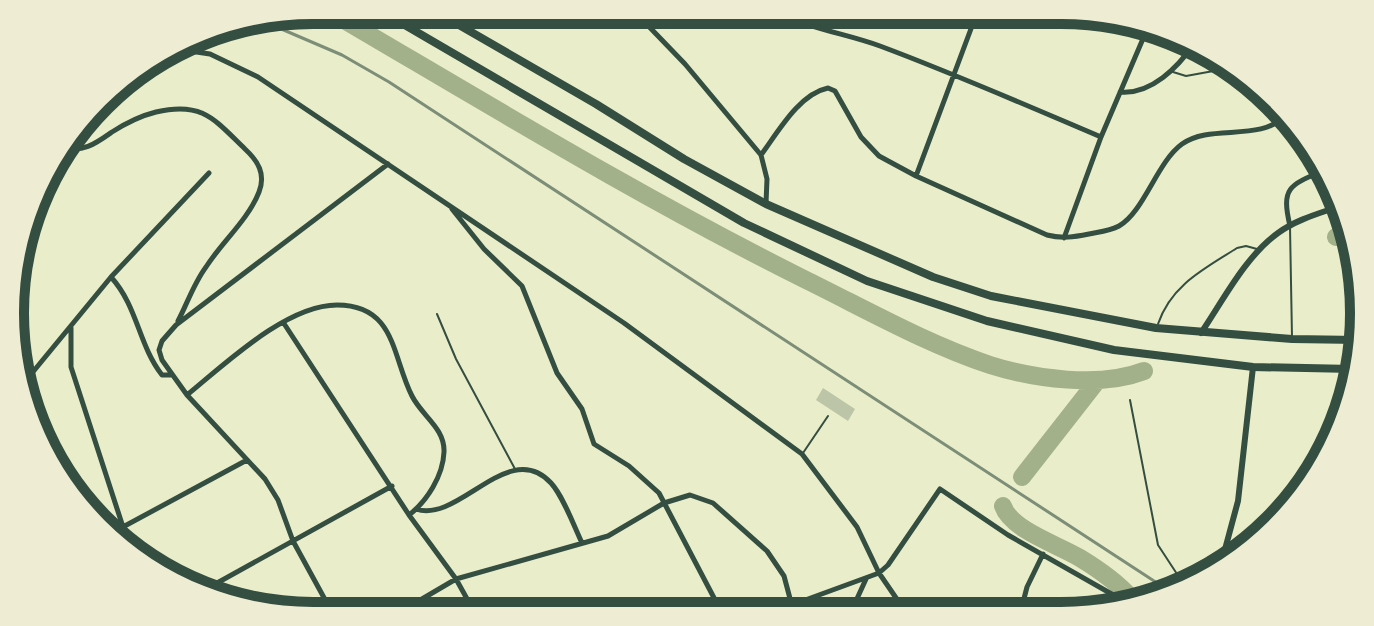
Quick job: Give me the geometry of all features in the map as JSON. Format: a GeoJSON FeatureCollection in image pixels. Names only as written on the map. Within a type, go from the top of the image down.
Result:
{"type":"FeatureCollection","features":[{"type":"Feature","properties":{"kind":"highway"},"geometry":{"type":"LineString","coordinates":[[403,24],[731,216],[867,281],[987,321],[1129,352],[1253,367],[1344,369]]}},
{"type":"Feature","properties":{"kind":"highway"},"geometry":{"type":"LineString","coordinates":[[457,24],[684,159],[766,204],[878,254],[977,291],[1059,311],[1156,328],[1292,339],[1349,340]]}},
{"type":"Feature","properties":{"kind":"street"},"geometry":{"type":"LineString","coordinates":[[649,24],[761,155],[767,179],[766,204]]}},
{"type":"Feature","properties":{"kind":"street"},"geometry":{"type":"LineString","coordinates":[[806,24],[848,34],[956,74],[1101,137]]}},
{"type":"Feature","properties":{"kind":"street"},"geometry":{"type":"LineString","coordinates":[[916,176],[973,24]]}},
{"type":"Feature","properties":{"kind":"street"},"geometry":{"type":"LineString","coordinates":[[1064,238],[1101,137],[1144,36]]}},
{"type":"Feature","properties":{"kind":"street"},"geometry":{"type":"LineString","coordinates":[[191,51],[210,54],[258,77],[624,323],[802,454],[857,527],[879,573],[899,602]]}},
{"type":"Feature","properties":{"kind":"street"},"geometry":{"type":"LineString","coordinates":[[1120,92],[1130,93],[1172,71],[1187,53]]}},
{"type":"Feature","properties":{"kind":"street"},"geometry":{"type":"LineString","coordinates":[[761,155],[799,106],[828,88],[835,91],[871,150],[916,176],[1047,235],[1064,238],[1109,230],[1123,224],[1172,154],[1190,139],[1269,126],[1277,121]]}},
{"type":"Feature","properties":{"kind":"street"},"geometry":{"type":"LineString","coordinates":[[75,150],[92,146],[125,124],[150,113],[190,107],[207,114],[257,160],[261,169],[259,192],[237,227],[205,267],[176,325]]}},
{"type":"Feature","properties":{"kind":"street"},"geometry":{"type":"LineString","coordinates":[[326,602],[293,541],[278,500],[265,479],[187,395],[159,350],[162,341],[176,325],[388,164]]}},
{"type":"Feature","properties":{"kind":"street"},"geometry":{"type":"LineString","coordinates":[[31,374],[111,277],[209,173]]}},
{"type":"Feature","properties":{"kind":"street"},"geometry":{"type":"LineString","coordinates":[[1290,226],[1285,205],[1287,193],[1295,184],[1314,175]]}},
{"type":"Feature","properties":{"kind":"street"},"geometry":{"type":"LineString","coordinates":[[449,205],[484,249],[522,286],[557,373],[582,409],[594,444],[629,466],[659,493],[716,602]]}},
{"type":"Feature","properties":{"kind":"street"},"geometry":{"type":"LineString","coordinates":[[1201,333],[1258,249],[1290,226],[1331,210]]}},
{"type":"Feature","properties":{"kind":"street"},"geometry":{"type":"LineString","coordinates":[[111,277],[124,291],[148,357],[162,375],[172,375]]}},
{"type":"Feature","properties":{"kind":"street"},"geometry":{"type":"LineString","coordinates":[[187,395],[283,322],[324,307],[347,306],[371,315],[390,335],[412,396],[436,425],[445,450],[443,465],[432,489],[409,515]]}},
{"type":"Feature","properties":{"kind":"street"},"geometry":{"type":"LineString","coordinates":[[283,322],[469,602]]}},
{"type":"Feature","properties":{"kind":"street"},"geometry":{"type":"LineString","coordinates":[[71,326],[71,367],[123,527],[129,536]]}},
{"type":"Feature","properties":{"kind":"street"},"geometry":{"type":"LineString","coordinates":[[1225,551],[1238,501],[1253,367]]}},
{"type":"Feature","properties":{"kind":"street"},"geometry":{"type":"LineString","coordinates":[[123,527],[247,460]]}},
{"type":"Feature","properties":{"kind":"street"},"geometry":{"type":"LineString","coordinates":[[416,509],[436,511],[507,472],[531,472],[553,484],[582,543]]}},
{"type":"Feature","properties":{"kind":"street"},"geometry":{"type":"LineString","coordinates":[[214,585],[392,486]]}},
{"type":"Feature","properties":{"kind":"street"},"geometry":{"type":"LineString","coordinates":[[803,602],[879,573],[888,565],[940,489],[1008,535],[1116,596]]}},
{"type":"Feature","properties":{"kind":"street"},"geometry":{"type":"LineString","coordinates":[[417,602],[456,579],[620,531],[664,503],[690,495],[713,503],[767,551],[784,576],[791,602]]}},
{"type":"Feature","properties":{"kind":"street"},"geometry":{"type":"LineString","coordinates":[[1023,602],[1043,554]]}},
{"type":"Feature","properties":{"kind":"street"},"geometry":{"type":"LineString","coordinates":[[855,602],[866,578]]}},
{"type":"Feature","properties":{"kind":"lane"},"geometry":{"type":"LineString","coordinates":[[1172,71],[1186,76],[1218,70]]}},
{"type":"Feature","properties":{"kind":"lane"},"geometry":{"type":"LineString","coordinates":[[1290,226],[1292,339]]}},
{"type":"Feature","properties":{"kind":"lane"},"geometry":{"type":"LineString","coordinates":[[1156,328],[1166,303],[1189,279],[1237,248],[1246,246],[1258,249]]}},
{"type":"Feature","properties":{"kind":"lane"},"geometry":{"type":"LineString","coordinates":[[437,314],[456,359],[515,470]]}},
{"type":"Feature","properties":{"kind":"lane"},"geometry":{"type":"LineString","coordinates":[[1130,400],[1158,545],[1181,576]]}},
{"type":"Feature","properties":{"kind":"lane"},"geometry":{"type":"LineString","coordinates":[[802,454],[828,416]]}},
{"type":"Feature","properties":{"kind":"building"},"geometry":{"type":"Polygon","coordinates":[[[823,388],[855,409],[848,421],[816,400],[823,388]]]}},
{"type":"Feature","properties":{"kind":"waterway"},"geometry":{"type":"LineString","coordinates":[[351,24],[565,150],[746,250],[943,347],[990,365],[1046,378],[1108,379],[1144,371]]}},
{"type":"Feature","properties":{"kind":"waterway"},"geometry":{"type":"LineString","coordinates":[[1022,477],[1097,381]]}},
{"type":"Feature","properties":{"kind":"waterway"},"geometry":{"type":"LineString","coordinates":[[1003,506],[1025,530],[1093,566],[1127,594]]}},
{"type":"Feature","properties":{"kind":"railway"},"geometry":{"type":"LineString","coordinates":[[275,26],[342,55],[389,82],[1160,585]]}}]}
